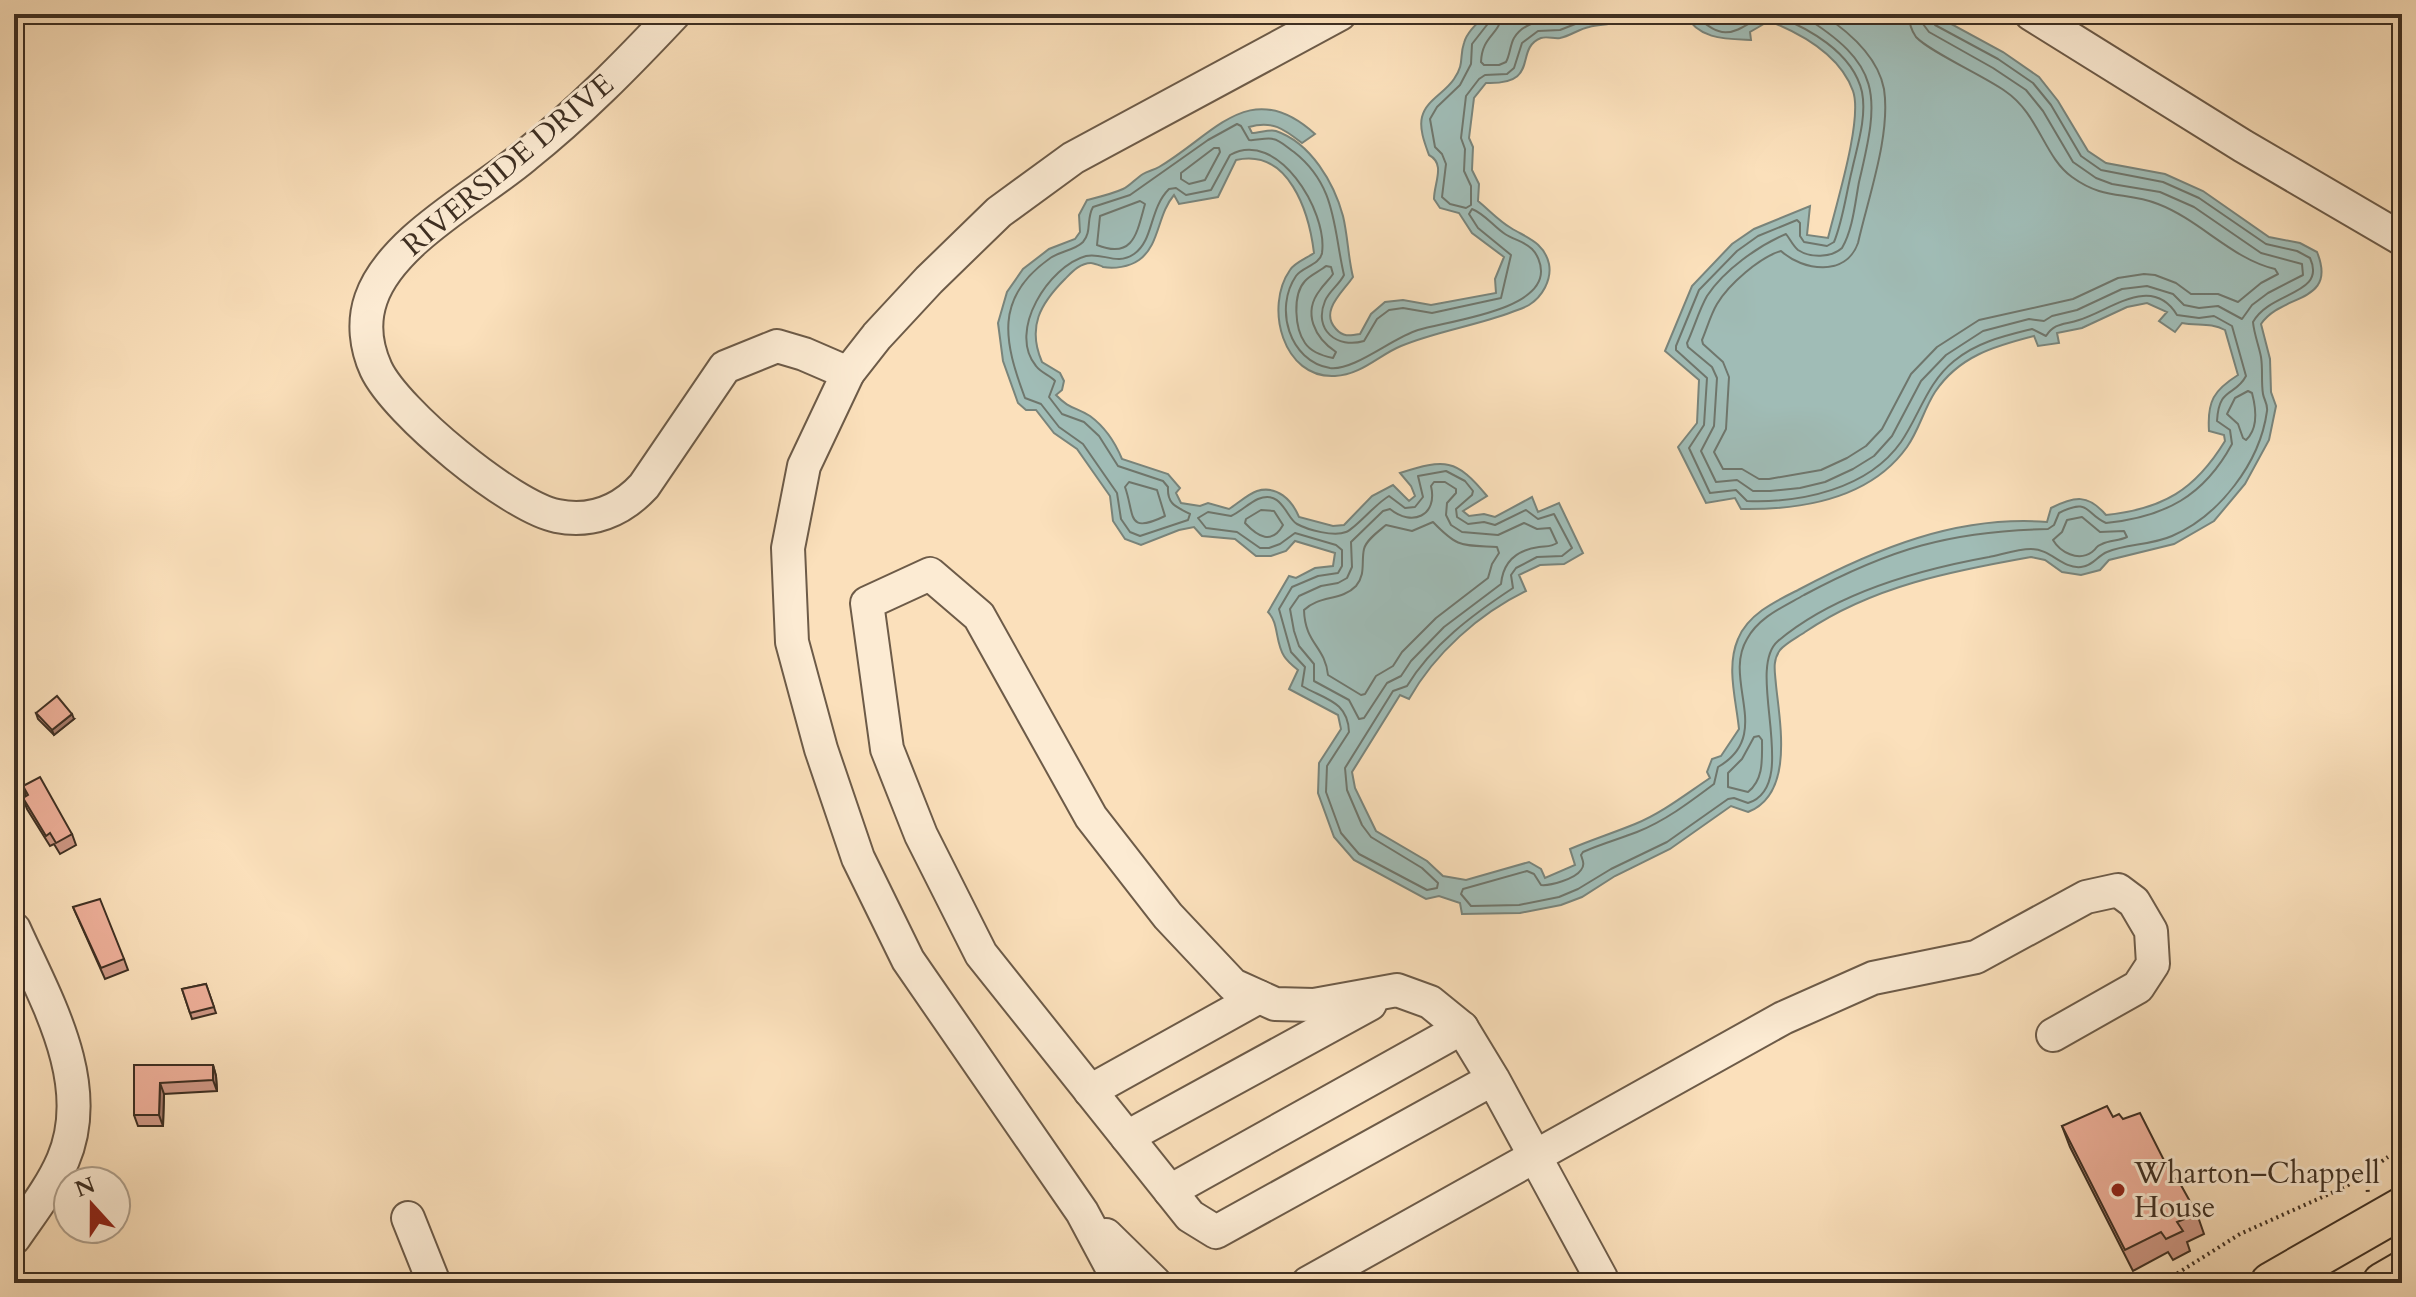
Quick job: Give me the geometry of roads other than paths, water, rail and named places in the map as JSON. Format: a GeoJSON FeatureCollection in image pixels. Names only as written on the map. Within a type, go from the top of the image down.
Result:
{"type":"FeatureCollection","features":[{"type":"Feature","properties":{"kind":"main road"},"geometry":{"type":"LineString","coordinates":[[2271,1283],[2402,1208]]}},
{"type":"Feature","properties":{"kind":"main road"},"geometry":{"type":"LineString","coordinates":[[2383,1283],[2402,1272]]}},
{"type":"Feature","properties":{"kind":"street","name":"RIVERSIDE DRIVE"},"geometry":{"type":"LineString","coordinates":[[674,14],[575,113],[524,157],[403,251],[384,273],[367,315],[369,351],[377,372],[396,400],[455,452],[518,500],[558,516],[575,517],[603,514],[632,500],[725,367],[777,346],[848,373]]}},
{"type":"Feature","properties":{"kind":"street"},"geometry":{"type":"LineString","coordinates":[[1120,1283],[1082,1212],[908,960],[858,858],[821,749],[792,642],[788,548],[804,466],[848,373],[877,336],[929,280],[999,212],[1073,158],[1340,14]]}},
{"type":"Feature","properties":{"kind":"street"},"geometry":{"type":"LineString","coordinates":[[2031,14],[2243,146],[2402,239]]}},
{"type":"Feature","properties":{"kind":"street"},"geometry":{"type":"LineString","coordinates":[[1493,1079],[1216,1232],[1190,1216],[981,954],[921,835],[887,749],[867,603],[930,574],[979,616],[1091,817],[1168,916],[1233,985],[1275,1004],[1314,1005],[1397,990],[1430,1002],[1462,1028],[1493,1079],[1601,1278]]}},
{"type":"Feature","properties":{"kind":"street"},"geometry":{"type":"LineString","coordinates":[[1308,1283],[1783,1018],[1873,978],[1976,957],[2086,897],[2118,890],[2134,902],[2151,931],[2153,964],[2138,987],[2053,1035]]}},
{"type":"Feature","properties":{"kind":"street"},"geometry":{"type":"LineString","coordinates":[[14,929],[66,1049],[73,1077],[75,1107],[71,1136],[63,1160],[14,1238]]}},
{"type":"Feature","properties":{"kind":"street"},"geometry":{"type":"LineString","coordinates":[[1127,1137],[1397,990]]}},
{"type":"Feature","properties":{"kind":"street"},"geometry":{"type":"LineString","coordinates":[[1090,1091],[1259,997]]}},
{"type":"Feature","properties":{"kind":"street"},"geometry":{"type":"LineString","coordinates":[[1170,1191],[1462,1028]]}},
{"type":"Feature","properties":{"kind":"street"},"geometry":{"type":"LineString","coordinates":[[1082,1212],[1155,1283]]}},
{"type":"Feature","properties":{"kind":"street"},"geometry":{"type":"LineString","coordinates":[[408,1218],[434,1283]]}},
{"type":"Feature","properties":{"kind":"water"},"geometry":{"type":"Polygon","coordinates":[[[1488,14],[1629,14],[1615,23],[1585,28],[1564,37],[1541,38],[1528,50],[1521,73],[1503,82],[1486,83],[1474,98],[1469,138],[1473,147],[1472,170],[1479,184],[1478,201],[1502,222],[1539,246],[1549,264],[1545,288],[1529,305],[1415,341],[1344,375],[1317,374],[1302,366],[1291,354],[1279,321],[1282,285],[1290,270],[1314,253],[1307,219],[1301,202],[1283,173],[1270,164],[1254,159],[1236,160],[1218,197],[1179,204],[1174,195],[1164,211],[1151,246],[1139,260],[1121,267],[1107,268],[1091,263],[1076,268],[1049,298],[1036,327],[1042,362],[1060,373],[1064,381],[1062,390],[1056,395],[1100,425],[1122,459],[1168,474],[1180,488],[1176,493],[1181,503],[1200,506],[1208,503],[1229,509],[1254,492],[1271,490],[1283,495],[1299,517],[1333,526],[1344,525],[1372,496],[1393,485],[1409,501],[1415,496],[1400,473],[1439,464],[1458,468],[1467,474],[1487,496],[1463,511],[1469,516],[1484,514],[1495,517],[1532,497],[1538,512],[1559,503],[1583,553],[1564,564],[1540,565],[1519,575],[1526,591],[1492,611],[1460,636],[1432,666],[1409,699],[1400,695],[1352,772],[1355,788],[1376,831],[1427,861],[1443,876],[1466,880],[1529,862],[1541,869],[1545,878],[1575,865],[1570,849],[1645,820],[1710,778],[1707,772],[1712,759],[1721,756],[1739,729],[1732,672],[1738,639],[1748,622],[1781,599],[1857,561],[1949,530],[2014,521],[2047,522],[2051,508],[2074,499],[2093,503],[2106,515],[2161,502],[2176,494],[2202,472],[2225,441],[2224,435],[2209,431],[2209,421],[2214,397],[2238,375],[2225,330],[2182,323],[2175,332],[2159,321],[2167,312],[2147,303],[2127,307],[2082,328],[2057,333],[2059,343],[2038,346],[2034,336],[2005,344],[1967,361],[1955,369],[1935,392],[1907,447],[1892,465],[1854,490],[1810,504],[1787,507],[1741,509],[1735,498],[1706,503],[1678,447],[1697,423],[1699,380],[1665,351],[1692,286],[1732,244],[1754,229],[1810,206],[1807,235],[1828,238],[1852,141],[1855,104],[1853,91],[1839,67],[1818,47],[1794,32],[1769,21],[1750,32],[1751,40],[1723,38],[1698,29],[1685,14],[1933,14],[2003,52],[2039,77],[2058,101],[2088,151],[2106,163],[2165,174],[2203,191],[2269,237],[2300,243],[2317,252],[2321,269],[2320,281],[2314,289],[2270,314],[2261,324],[2270,359],[2271,392],[2276,406],[2269,440],[2245,484],[2214,521],[2174,544],[2109,560],[2100,570],[2081,575],[2062,572],[2045,560],[2031,557],[1914,582],[1831,616],[1785,645],[1776,658],[1781,756],[1772,790],[1763,803],[1748,812],[1731,806],[1670,849],[1615,876],[1582,897],[1561,905],[1520,913],[1462,914],[1460,903],[1439,896],[1426,899],[1354,860],[1334,837],[1318,793],[1319,763],[1341,729],[1338,715],[1289,689],[1298,670],[1284,656],[1268,612],[1289,576],[1296,578],[1315,568],[1333,566],[1335,553],[1295,541],[1286,551],[1271,556],[1256,556],[1235,539],[1202,536],[1194,527],[1141,545],[1125,539],[1113,521],[1110,496],[1077,449],[1054,433],[1036,410],[1026,410],[1018,403],[1003,361],[998,323],[1007,292],[1023,269],[1049,249],[1075,239],[1080,232],[1079,215],[1087,200],[1126,188],[1215,127],[1233,116],[1252,110],[1271,110],[1292,117],[1315,134],[1302,143],[1277,127],[1249,127],[1252,133],[1276,131],[1300,145],[1310,154],[1334,190],[1343,216],[1353,277],[1331,309],[1331,322],[1339,332],[1360,334],[1371,314],[1385,302],[1403,300],[1431,305],[1496,293],[1495,279],[1504,257],[1472,233],[1459,213],[1440,208],[1434,199],[1437,163],[1429,155],[1421,126],[1427,106],[1457,73],[1468,34],[1488,14]]]}},
{"type":"Feature","properties":{"kind":"place","name":"Wharton–Chappell House"},"geometry":{"type":"Point","coordinates":[2118,1190]}}]}
